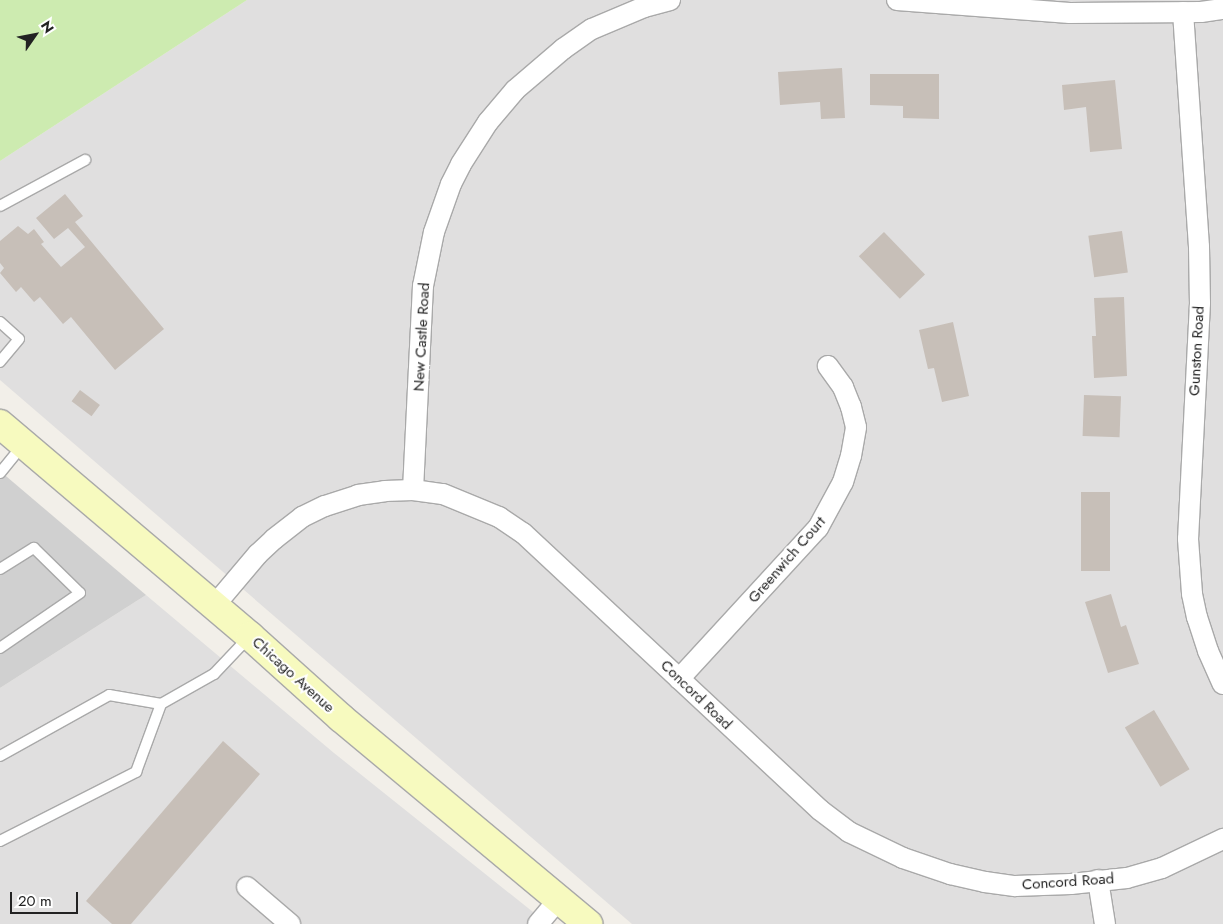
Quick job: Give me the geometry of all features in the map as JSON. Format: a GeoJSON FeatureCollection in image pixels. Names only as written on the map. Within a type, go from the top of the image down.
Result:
{"type":"FeatureCollection","features":[{"type":"Feature","properties":{"kind":"main road","name":"Chicago Avenue"},"geometry":{"type":"LineString","coordinates":[[0,424],[250,636],[341,718],[559,899],[585,923]]}},
{"type":"Feature","properties":{"kind":"street","name":"New Castle Road"},"geometry":{"type":"LineString","coordinates":[[413,490],[423,286],[434,232],[451,184],[461,164],[488,122],[515,90],[563,49],[592,29],[644,7],[670,0]]}},
{"type":"Feature","properties":{"kind":"street"},"geometry":{"type":"LineString","coordinates":[[899,0],[1070,13],[1183,12],[1223,9]]}},
{"type":"Feature","properties":{"kind":"street","name":"Gunston Road"},"geometry":{"type":"LineString","coordinates":[[1183,12],[1200,275],[1188,539],[1192,594],[1197,617],[1208,651],[1223,684]]}},
{"type":"Feature","properties":{"kind":"street","name":"Greenwich Court"},"geometry":{"type":"LineString","coordinates":[[679,679],[818,528],[844,482],[856,427],[852,407],[843,387],[828,366]]}},
{"type":"Feature","properties":{"kind":"street","name":"Concord Road"},"geometry":{"type":"LineString","coordinates":[[214,606],[258,554],[302,517],[325,506],[358,495],[413,490],[443,494],[499,518],[524,533],[820,810],[849,832],[903,858],[950,874],[995,884],[1015,886],[1071,884],[1127,878],[1162,868],[1223,839]]}},
{"type":"Feature","properties":{"kind":"street"},"geometry":{"type":"LineString","coordinates":[[1098,880],[1105,924]]}},
{"type":"Feature","properties":{"kind":"street"},"geometry":{"type":"LineString","coordinates":[[246,888],[290,924]]}},
{"type":"Feature","properties":{"kind":"street"},"geometry":{"type":"LineString","coordinates":[[538,924],[559,899]]}},
{"type":"Feature","properties":{"kind":"lane"},"geometry":{"type":"LineString","coordinates":[[0,206],[85,160]]}},
{"type":"Feature","properties":{"kind":"lane"},"geometry":{"type":"LineString","coordinates":[[0,322],[19,339],[0,362]]}},
{"type":"Feature","properties":{"kind":"lane"},"geometry":{"type":"LineString","coordinates":[[0,473],[24,445]]}},
{"type":"Feature","properties":{"kind":"lane"},"geometry":{"type":"LineString","coordinates":[[0,569],[34,548],[80,593],[0,648]]}},
{"type":"Feature","properties":{"kind":"lane"},"geometry":{"type":"LineString","coordinates":[[0,756],[110,695],[161,704],[214,674],[250,636]]}},
{"type":"Feature","properties":{"kind":"lane"},"geometry":{"type":"LineString","coordinates":[[0,841],[136,772],[161,704]]}},
{"type":"Feature","properties":{"kind":"shaded area"},"geometry":{"type":"Polygon","coordinates":[[[247,0],[1223,0],[1223,924],[632,924],[0,380],[0,161],[247,0]]]}},
{"type":"Feature","properties":{"kind":"shaded area"},"geometry":{"type":"Polygon","coordinates":[[[0,471],[146,595],[0,688],[0,471]]]}},
{"type":"Feature","properties":{"kind":"shaded area"},"geometry":{"type":"Polygon","coordinates":[[[146,595],[334,753],[548,924],[0,924],[0,688],[146,595]]]}},
{"type":"Feature","properties":{"kind":"green space"},"geometry":{"type":"Polygon","coordinates":[[[0,0],[247,0],[0,161],[0,0]]]}},
{"type":"Feature","properties":{"kind":"building"},"geometry":{"type":"Polygon","coordinates":[[[842,68],[845,118],[821,119],[820,102],[780,105],[778,72],[842,68]]]}},
{"type":"Feature","properties":{"kind":"building"},"geometry":{"type":"Polygon","coordinates":[[[870,74],[939,74],[939,119],[903,118],[903,106],[870,105],[870,74]]]}},
{"type":"Feature","properties":{"kind":"building"},"geometry":{"type":"Polygon","coordinates":[[[1115,80],[1122,149],[1090,152],[1086,107],[1064,110],[1062,85],[1115,80]]]}},
{"type":"Feature","properties":{"kind":"building"},"geometry":{"type":"Polygon","coordinates":[[[65,194],[83,216],[75,222],[164,329],[115,370],[71,317],[63,324],[40,297],[34,302],[21,287],[16,292],[0,273],[4,268],[0,263],[0,241],[18,226],[28,234],[34,229],[44,242],[41,244],[61,267],[85,247],[68,228],[54,239],[36,218],[65,194]]]}},
{"type":"Feature","properties":{"kind":"building"},"geometry":{"type":"Polygon","coordinates":[[[1122,231],[1128,273],[1094,277],[1088,236],[1122,231]]]}},
{"type":"Feature","properties":{"kind":"building"},"geometry":{"type":"Polygon","coordinates":[[[884,232],[925,274],[900,299],[859,256],[884,232]]]}},
{"type":"Feature","properties":{"kind":"building"},"geometry":{"type":"Polygon","coordinates":[[[1124,297],[1127,376],[1094,378],[1092,336],[1096,336],[1094,298],[1124,297]]]}},
{"type":"Feature","properties":{"kind":"building"},"geometry":{"type":"Polygon","coordinates":[[[953,322],[969,396],[942,402],[934,368],[928,369],[919,330],[953,322]]]}},
{"type":"Feature","properties":{"kind":"building"},"geometry":{"type":"Polygon","coordinates":[[[80,390],[100,405],[92,416],[72,401],[80,390]]]}},
{"type":"Feature","properties":{"kind":"building"},"geometry":{"type":"Polygon","coordinates":[[[1084,395],[1121,396],[1120,437],[1083,436],[1084,395]]]}},
{"type":"Feature","properties":{"kind":"building"},"geometry":{"type":"Polygon","coordinates":[[[1081,492],[1110,492],[1110,571],[1081,571],[1081,492]]]}},
{"type":"Feature","properties":{"kind":"building"},"geometry":{"type":"Polygon","coordinates":[[[1111,594],[1121,627],[1126,625],[1139,664],[1108,673],[1085,602],[1111,594]]]}},
{"type":"Feature","properties":{"kind":"building"},"geometry":{"type":"Polygon","coordinates":[[[1154,710],[1190,769],[1160,787],[1125,728],[1154,710]]]}},
{"type":"Feature","properties":{"kind":"building"},"geometry":{"type":"Polygon","coordinates":[[[223,741],[260,774],[131,924],[112,924],[86,901],[223,741]]]}}]}
